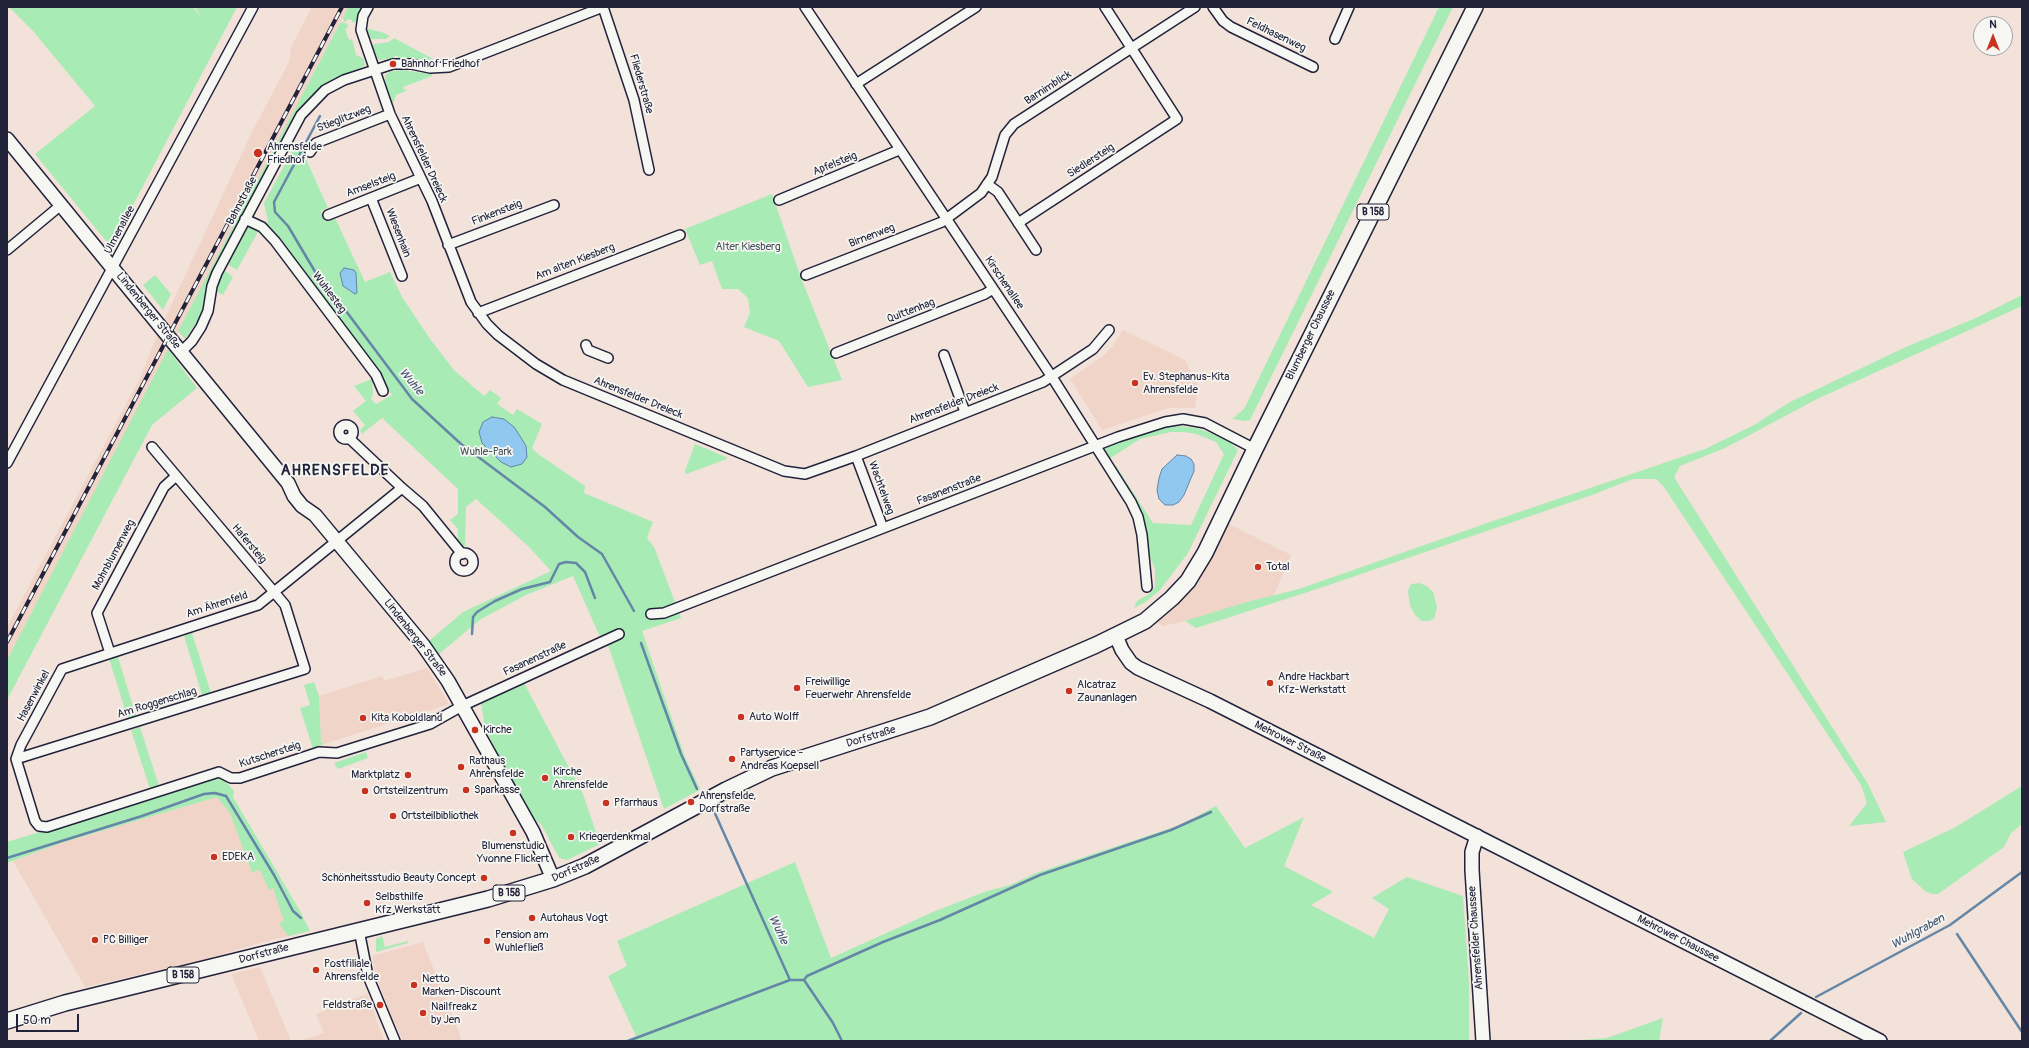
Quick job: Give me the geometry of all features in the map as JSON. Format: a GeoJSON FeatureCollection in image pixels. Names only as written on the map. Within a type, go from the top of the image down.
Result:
{"type":"FeatureCollection","features":[{"type":"Feature","properties":{"kind":"main road","name":"Blumberger Chaussee"},"geometry":{"type":"LineString","coordinates":[[1116,636],[1145,621],[1172,598],[1188,581],[1205,553],[1255,449],[1475,7]]}},
{"type":"Feature","properties":{"kind":"main road","name":"Lindenberger Straße"},"geometry":{"type":"LineString","coordinates":[[7,138],[288,483],[294,496],[302,506],[315,515],[423,645],[448,681],[462,706],[532,832],[553,879]]}},
{"type":"Feature","properties":{"kind":"main road","name":"Mehrower Straße"},"geometry":{"type":"LineString","coordinates":[[1116,636],[1122,650],[1138,668],[1210,701],[1477,836]]}},
{"type":"Feature","properties":{"kind":"main road","name":"Dorfstraße"},"geometry":{"type":"LineString","coordinates":[[7,1021],[65,1003],[221,966],[358,930],[488,899],[553,879],[585,866],[726,790],[772,768],[925,720],[1116,636]]}},
{"type":"Feature","properties":{"kind":"main road","name":"Ahrensfelder Chaussee"},"geometry":{"type":"LineString","coordinates":[[1477,836],[1472,852],[1472,870],[1483,1041]]}},
{"type":"Feature","properties":{"kind":"main road","name":"Mehrower Chaussee"},"geometry":{"type":"LineString","coordinates":[[1477,836],[1880,1041]]}},
{"type":"Feature","properties":{"kind":"street","name":"Ulmenallee"},"geometry":{"type":"LineString","coordinates":[[7,463],[10,450],[113,268],[253,7]]}},
{"type":"Feature","properties":{"kind":"street"},"geometry":{"type":"LineString","coordinates":[[368,7],[363,16],[361,30],[375,70]]}},
{"type":"Feature","properties":{"kind":"street","name":"Bahnstraße"},"geometry":{"type":"LineString","coordinates":[[181,352],[192,341],[201,327],[208,312],[212,286],[218,273],[301,114],[312,101],[325,90],[344,80],[392,64],[430,68],[449,66],[603,7]]}},
{"type":"Feature","properties":{"kind":"street","name":"Fliederstraße"},"geometry":{"type":"LineString","coordinates":[[603,7],[634,100],[649,170]]}},
{"type":"Feature","properties":{"kind":"street","name":"Kirschenallee"},"geometry":{"type":"LineString","coordinates":[[805,7],[899,150],[1052,377],[1131,502],[1138,517],[1142,535],[1147,587]]}},
{"type":"Feature","properties":{"kind":"street"},"geometry":{"type":"LineString","coordinates":[[856,84],[976,7]]}},
{"type":"Feature","properties":{"kind":"street"},"geometry":{"type":"LineString","coordinates":[[1105,7],[1131,48]]}},
{"type":"Feature","properties":{"kind":"street","name":"Barnimblick"},"geometry":{"type":"LineString","coordinates":[[946,218],[981,193],[992,177],[1005,135],[1014,124],[1195,7]]}},
{"type":"Feature","properties":{"kind":"street","name":"Feldhasenweg"},"geometry":{"type":"LineString","coordinates":[[1213,7],[1223,21],[1231,27],[1314,67]]}},
{"type":"Feature","properties":{"kind":"street"},"geometry":{"type":"LineString","coordinates":[[1335,39],[1349,7]]}},
{"type":"Feature","properties":{"kind":"street","name":"Siedlersteig"},"geometry":{"type":"LineString","coordinates":[[1018,222],[1177,119],[1131,48]]}},
{"type":"Feature","properties":{"kind":"street","name":"Ahrensfelder Dreieck"},"geometry":{"type":"LineString","coordinates":[[375,70],[390,114],[421,178],[471,302],[478,313],[498,335],[536,364],[563,380],[784,471],[805,474],[856,456],[1043,382],[1092,349],[1109,330]]}},
{"type":"Feature","properties":{"kind":"street","name":"Stieglitzweg"},"geometry":{"type":"LineString","coordinates":[[310,152],[316,143],[390,114]]}},
{"type":"Feature","properties":{"kind":"street","name":"Apfelsteig"},"geometry":{"type":"LineString","coordinates":[[779,200],[899,150]]}},
{"type":"Feature","properties":{"kind":"street","name":"Amselsteig"},"geometry":{"type":"LineString","coordinates":[[328,215],[421,178]]}},
{"type":"Feature","properties":{"kind":"street"},"geometry":{"type":"LineString","coordinates":[[987,184],[998,192],[1036,250]]}},
{"type":"Feature","properties":{"kind":"street","name":"Wiesenhain"},"geometry":{"type":"LineString","coordinates":[[371,198],[402,276]]}},
{"type":"Feature","properties":{"kind":"street"},"geometry":{"type":"LineString","coordinates":[[7,250],[61,205]]}},
{"type":"Feature","properties":{"kind":"street","name":"Finkensteig"},"geometry":{"type":"LineString","coordinates":[[448,245],[554,205]]}},
{"type":"Feature","properties":{"kind":"street","name":"Birnenweg"},"geometry":{"type":"LineString","coordinates":[[806,275],[942,222],[946,218]]}},
{"type":"Feature","properties":{"kind":"street","name":"Wuhlesteg"},"geometry":{"type":"LineString","coordinates":[[245,219],[262,227],[275,241],[376,375],[383,391]]}},
{"type":"Feature","properties":{"kind":"street","name":"Am alten Kiesberg"},"geometry":{"type":"LineString","coordinates":[[478,313],[680,235]]}},
{"type":"Feature","properties":{"kind":"street","name":"Quittenhag"},"geometry":{"type":"LineString","coordinates":[[836,353],[985,294],[993,289]]}},
{"type":"Feature","properties":{"kind":"street"},"geometry":{"type":"LineString","coordinates":[[586,345],[588,350],[608,358]]}},
{"type":"Feature","properties":{"kind":"street"},"geometry":{"type":"LineString","coordinates":[[944,355],[965,412]]}},
{"type":"Feature","properties":{"kind":"street","name":"Fasanenstraße"},"geometry":{"type":"LineString","coordinates":[[651,614],[664,613],[1095,446],[1165,422],[1183,420],[1205,423],[1255,449]]}},
{"type":"Feature","properties":{"kind":"street"},"geometry":{"type":"LineString","coordinates":[[349,438],[402,488],[426,508],[462,554]]}},
{"type":"Feature","properties":{"kind":"street","name":"Hafersteig"},"geometry":{"type":"LineString","coordinates":[[152,447],[285,606],[305,669]]}},
{"type":"Feature","properties":{"kind":"street","name":"Wachtelweg"},"geometry":{"type":"LineString","coordinates":[[856,456],[883,528]]}},
{"type":"Feature","properties":{"kind":"street","name":"Mohnblumenweg"},"geometry":{"type":"LineString","coordinates":[[110,653],[96,613],[164,487],[176,476]]}},
{"type":"Feature","properties":{"kind":"street","name":"Am Ährenfeld"},"geometry":{"type":"LineString","coordinates":[[110,653],[258,605],[402,488]]}},
{"type":"Feature","properties":{"kind":"street","name":"Fasanenstraße"},"geometry":{"type":"LineString","coordinates":[[462,706],[619,634]]}},
{"type":"Feature","properties":{"kind":"street","name":"Hasenwinkel"},"geometry":{"type":"LineString","coordinates":[[16,759],[21,745],[62,669],[110,653]]}},
{"type":"Feature","properties":{"kind":"street","name":"Am Roggenschlag"},"geometry":{"type":"LineString","coordinates":[[16,759],[305,669]]}},
{"type":"Feature","properties":{"kind":"street","name":"Kutschersteig"},"geometry":{"type":"LineString","coordinates":[[16,759],[35,821],[39,826],[47,827],[219,772],[231,778],[240,778],[319,752],[337,753],[430,724],[462,706]]}},
{"type":"Feature","properties":{"kind":"street"},"geometry":{"type":"LineString","coordinates":[[358,930],[368,976],[395,1041]]}},
{"type":"Feature","properties":{"kind":"shaded area"},"geometry":{"type":"Polygon","coordinates":[[[312,7],[348,7],[7,660],[7,627],[140,378],[156,338],[252,132],[289,62],[291,47],[312,7]]]}},
{"type":"Feature","properties":{"kind":"shaded area","name":"Ev. Stephanus-Kita Ahrensfelde"},"geometry":{"type":"Polygon","coordinates":[[[1123,330],[1185,360],[1198,386],[1195,408],[1168,408],[1102,430],[1070,379],[1104,355],[1112,347],[1123,330]]]}},
{"type":"Feature","properties":{"kind":"shaded area"},"geometry":{"type":"Polygon","coordinates":[[[1227,523],[1291,555],[1274,595],[1163,626],[1157,622],[1178,600],[1227,523]]]}},
{"type":"Feature","properties":{"kind":"shaded area","name":"Kita Koboldland"},"geometry":{"type":"Polygon","coordinates":[[[427,668],[449,704],[324,744],[321,742],[319,696],[382,676],[384,681],[427,668]]]}},
{"type":"Feature","properties":{"kind":"shaded area"},"geometry":{"type":"Polygon","coordinates":[[[226,796],[310,931],[256,944],[206,959],[85,987],[13,861],[64,842],[217,797],[226,796]]]}},
{"type":"Feature","properties":{"kind":"shaded area"},"geometry":{"type":"Polygon","coordinates":[[[423,942],[462,1041],[403,1041],[392,1018],[376,975],[372,956],[423,942]]]}},
{"type":"Feature","properties":{"kind":"shaded area"},"geometry":{"type":"Polygon","coordinates":[[[260,967],[291,1041],[259,1041],[231,974],[260,967]]]}},
{"type":"Feature","properties":{"kind":"shaded area"},"geometry":{"type":"Polygon","coordinates":[[[367,994],[384,1041],[300,1041],[324,1033],[316,1014],[367,994]]]}},
{"type":"Feature","properties":{"kind":"green space"},"geometry":{"type":"Polygon","coordinates":[[[9,7],[193,7],[202,18],[195,7],[237,7],[111,247],[35,154],[95,106],[33,31],[9,7]]]}},
{"type":"Feature","properties":{"kind":"green space"},"geometry":{"type":"Polygon","coordinates":[[[348,7],[365,7],[357,23],[347,19],[347,22],[344,21],[343,17],[348,7]]]}},
{"type":"Feature","properties":{"kind":"green space"},"geometry":{"type":"Polygon","coordinates":[[[1439,7],[1453,7],[1250,420],[1245,421],[1232,419],[1244,409],[1439,7]]]}},
{"type":"Feature","properties":{"kind":"green space"},"geometry":{"type":"Polygon","coordinates":[[[342,22],[347,24],[348,28],[345,29],[349,40],[352,39],[356,55],[363,58],[365,65],[326,84],[315,93],[303,107],[212,277],[204,311],[185,339],[178,331],[340,23],[342,22]]]}},
{"type":"Feature","properties":{"kind":"green space"},"geometry":{"type":"Polygon","coordinates":[[[366,28],[390,36],[386,39],[368,39],[366,28]]]}},
{"type":"Feature","properties":{"kind":"green space"},"geometry":{"type":"Polygon","coordinates":[[[394,38],[435,60],[424,61],[398,58],[398,56],[394,56],[394,58],[378,59],[371,46],[389,42],[394,38]]]}},
{"type":"Feature","properties":{"kind":"green space"},"geometry":{"type":"Polygon","coordinates":[[[401,70],[432,74],[432,76],[403,87],[404,90],[408,90],[396,95],[393,104],[386,84],[385,76],[389,72],[401,70]]]}},
{"type":"Feature","properties":{"kind":"green space","name":"Wuhle-Park"},"geometry":{"type":"Polygon","coordinates":[[[297,142],[306,147],[306,159],[328,208],[321,211],[325,222],[335,218],[365,282],[390,272],[402,297],[430,339],[454,370],[484,396],[490,390],[501,398],[497,404],[513,415],[517,409],[542,424],[532,448],[538,454],[585,486],[584,493],[653,522],[647,538],[654,547],[681,618],[642,631],[685,757],[700,789],[696,792],[664,809],[608,645],[621,639],[617,630],[600,637],[573,576],[526,595],[481,619],[439,654],[429,641],[463,612],[551,571],[528,546],[476,499],[466,507],[465,547],[458,543],[458,529],[450,520],[458,514],[458,489],[382,418],[362,434],[360,430],[365,425],[353,411],[366,401],[354,386],[372,379],[373,394],[371,399],[376,404],[392,395],[380,376],[265,226],[268,221],[264,203],[297,142]]]}},
{"type":"Feature","properties":{"kind":"green space","name":"Alter Kiesberg"},"geometry":{"type":"Polygon","coordinates":[[[772,194],[801,278],[842,380],[808,387],[779,341],[744,327],[750,313],[748,298],[738,289],[722,289],[712,261],[700,265],[685,229],[772,194]]]}},
{"type":"Feature","properties":{"kind":"green space"},"geometry":{"type":"Polygon","coordinates":[[[247,224],[259,230],[237,270],[227,264],[247,224]]]}},
{"type":"Feature","properties":{"kind":"green space"},"geometry":{"type":"Polygon","coordinates":[[[224,270],[233,277],[223,295],[216,291],[224,270]]]}},
{"type":"Feature","properties":{"kind":"green space"},"geometry":{"type":"Polygon","coordinates":[[[155,275],[171,294],[163,310],[143,285],[155,275]]]}},
{"type":"Feature","properties":{"kind":"green space"},"geometry":{"type":"Polygon","coordinates":[[[2022,295],[2022,306],[1817,399],[1725,448],[1680,466],[1674,477],[1868,784],[1886,822],[1849,826],[1867,803],[1861,785],[1664,487],[1656,479],[1633,479],[1592,495],[1320,588],[1196,628],[1185,621],[1247,602],[1299,589],[1705,449],[1754,425],[1790,402],[1908,346],[1976,318],[2022,295]]]}},
{"type":"Feature","properties":{"kind":"green space"},"geometry":{"type":"Polygon","coordinates":[[[168,349],[197,388],[152,425],[7,700],[7,660],[168,349]]]}},
{"type":"Feature","properties":{"kind":"green space"},"geometry":{"type":"Polygon","coordinates":[[[1179,426],[1196,428],[1216,435],[1231,443],[1238,450],[1188,553],[1160,590],[1144,603],[1134,608],[1137,601],[1149,594],[1155,587],[1155,569],[1148,553],[1145,539],[1112,469],[1116,466],[1153,523],[1191,525],[1224,454],[1216,442],[1196,434],[1184,432],[1171,432],[1140,439],[1109,459],[1104,453],[1104,448],[1105,446],[1161,427],[1179,426]]]}},
{"type":"Feature","properties":{"kind":"green space"},"geometry":{"type":"Polygon","coordinates":[[[695,444],[726,457],[727,459],[686,474],[685,471],[695,444]]]}},
{"type":"Feature","properties":{"kind":"green space"},"geometry":{"type":"Polygon","coordinates":[[[1420,583],[1428,587],[1433,592],[1437,607],[1434,619],[1429,621],[1422,621],[1416,616],[1410,606],[1408,591],[1411,584],[1420,583]]]}},
{"type":"Feature","properties":{"kind":"green space"},"geometry":{"type":"Polygon","coordinates":[[[192,633],[211,693],[202,695],[184,636],[192,633]]]}},
{"type":"Feature","properties":{"kind":"green space"},"geometry":{"type":"Polygon","coordinates":[[[118,657],[136,716],[128,719],[109,659],[118,657]]]}},
{"type":"Feature","properties":{"kind":"green space"},"geometry":{"type":"Polygon","coordinates":[[[314,682],[319,696],[321,742],[324,744],[313,749],[300,708],[310,705],[304,685],[314,682]]]}},
{"type":"Feature","properties":{"kind":"green space"},"geometry":{"type":"Polygon","coordinates":[[[524,683],[583,794],[600,844],[567,860],[559,858],[541,824],[533,819],[504,768],[485,728],[481,703],[524,683]]]}},
{"type":"Feature","properties":{"kind":"green space"},"geometry":{"type":"Polygon","coordinates":[[[140,727],[159,786],[150,789],[131,730],[140,727]]]}},
{"type":"Feature","properties":{"kind":"green space"},"geometry":{"type":"Polygon","coordinates":[[[366,752],[368,758],[338,769],[334,763],[366,752]]]}},
{"type":"Feature","properties":{"kind":"green space"},"geometry":{"type":"Polygon","coordinates":[[[215,778],[223,779],[234,791],[233,797],[300,911],[310,931],[288,936],[279,923],[284,921],[273,888],[269,890],[260,870],[252,872],[230,813],[217,797],[64,842],[7,863],[7,842],[215,778]]]}},
{"type":"Feature","properties":{"kind":"green space"},"geometry":{"type":"Polygon","coordinates":[[[2022,786],[2022,824],[2011,833],[2004,847],[1938,894],[1932,894],[1925,891],[1912,879],[1903,852],[1954,828],[2022,786]]]}},
{"type":"Feature","properties":{"kind":"green space"},"geometry":{"type":"Polygon","coordinates":[[[1216,806],[1245,848],[1304,817],[1284,866],[1333,892],[1311,905],[1374,938],[1389,909],[1372,898],[1407,877],[1463,896],[1469,983],[1469,1041],[623,1041],[636,1036],[608,976],[627,966],[617,941],[795,862],[831,958],[933,912],[984,892],[1010,885],[1036,873],[1180,825],[1216,806]]]}},
{"type":"Feature","properties":{"kind":"green space"},"geometry":{"type":"Polygon","coordinates":[[[382,936],[385,947],[408,941],[408,943],[376,952],[376,939],[382,936]]]}},
{"type":"Feature","properties":{"kind":"green space"},"geometry":{"type":"Polygon","coordinates":[[[1663,1018],[1659,1041],[1568,1041],[1607,1038],[1663,1018]]]}},
{"type":"Feature","properties":{"kind":"water"},"geometry":{"type":"Polygon","coordinates":[[[344,268],[354,270],[356,273],[357,293],[355,294],[343,286],[340,273],[344,268]]]}},
{"type":"Feature","properties":{"kind":"water"},"geometry":{"type":"Polygon","coordinates":[[[492,417],[504,419],[514,427],[520,436],[526,446],[527,457],[522,464],[511,467],[501,462],[482,443],[479,432],[483,422],[492,417]]]}},
{"type":"Feature","properties":{"kind":"water"},"geometry":{"type":"Polygon","coordinates":[[[1177,455],[1186,456],[1191,459],[1194,464],[1194,471],[1184,495],[1179,502],[1173,505],[1165,505],[1159,499],[1157,490],[1159,478],[1162,469],[1177,455]]]}},
{"type":"Feature","properties":{"kind":"waterway","name":"Wuhle"},"geometry":{"type":"LineString","coordinates":[[320,116],[274,202],[275,212],[288,226],[320,280],[346,311],[412,399],[461,444],[545,507],[578,537],[602,554],[634,611]]}},
{"type":"Feature","properties":{"kind":"waterway"},"geometry":{"type":"LineString","coordinates":[[472,634],[473,617],[477,612],[495,601],[522,589],[550,582],[559,564],[566,562],[576,563],[585,572],[595,598]]}},
{"type":"Feature","properties":{"kind":"waterway","name":"Wuhle"},"geometry":{"type":"LineString","coordinates":[[641,643],[681,754],[697,789]]}},
{"type":"Feature","properties":{"kind":"waterway"},"geometry":{"type":"LineString","coordinates":[[7,858],[142,816],[204,794],[215,793],[226,796],[274,875],[293,911],[301,918]]}},
{"type":"Feature","properties":{"kind":"waterway","name":"Wuhle"},"geometry":{"type":"LineString","coordinates":[[713,809],[790,980],[804,980],[833,1023],[842,1041]]}},
{"type":"Feature","properties":{"kind":"waterway"},"geometry":{"type":"LineString","coordinates":[[804,980],[807,976],[883,942],[940,920],[1040,875],[1171,830],[1211,812]]}},
{"type":"Feature","properties":{"kind":"waterway","name":"Wuhlgraben"},"geometry":{"type":"LineString","coordinates":[[1816,997],[1950,925],[2022,872]]}},
{"type":"Feature","properties":{"kind":"waterway"},"geometry":{"type":"LineString","coordinates":[[1957,934],[2022,1032]]}},
{"type":"Feature","properties":{"kind":"waterway"},"geometry":{"type":"LineString","coordinates":[[628,1041],[790,980]]}},
{"type":"Feature","properties":{"kind":"waterway","name":"Wuhlgraben"},"geometry":{"type":"LineString","coordinates":[[1770,1041],[1801,1013]]}},
{"type":"Feature","properties":{"kind":"railway"},"geometry":{"type":"LineString","coordinates":[[7,642],[342,7]]}},
{"type":"Feature","properties":{"kind":"place","name":"Bahnhof Friedhof"},"geometry":{"type":"Point","coordinates":[393,64]}},
{"type":"Feature","properties":{"kind":"place","name":"Ahrensfelde Friedhof"},"geometry":{"type":"Point","coordinates":[258,153]}},
{"type":"Feature","properties":{"kind":"place","name":"Ev. Stephanus-Kita Ahrensfelde"},"geometry":{"type":"Point","coordinates":[1135,383]}},
{"type":"Feature","properties":{"kind":"place","name":"Total"},"geometry":{"type":"Point","coordinates":[1258,567]}},
{"type":"Feature","properties":{"kind":"place","name":"Andre Hackbart Kfz-Werkstatt"},"geometry":{"type":"Point","coordinates":[1270,683]}},
{"type":"Feature","properties":{"kind":"place","name":"Freiwillige Feuerwehr Ahrensfelde"},"geometry":{"type":"Point","coordinates":[797,688]}},
{"type":"Feature","properties":{"kind":"place","name":"Alcatraz Zaunanlagen"},"geometry":{"type":"Point","coordinates":[1069,691]}},
{"type":"Feature","properties":{"kind":"place","name":"Auto Wolff"},"geometry":{"type":"Point","coordinates":[741,717]}},
{"type":"Feature","properties":{"kind":"place","name":"Kita Koboldland"},"geometry":{"type":"Point","coordinates":[363,718]}},
{"type":"Feature","properties":{"kind":"place","name":"Kirche"},"geometry":{"type":"Point","coordinates":[475,730]}},
{"type":"Feature","properties":{"kind":"place","name":"Partyservice - Andreas Koepsell"},"geometry":{"type":"Point","coordinates":[732,759]}},
{"type":"Feature","properties":{"kind":"place","name":"Rathaus Ahrensfelde"},"geometry":{"type":"Point","coordinates":[461,767]}},
{"type":"Feature","properties":{"kind":"place","name":"Marktplatz"},"geometry":{"type":"Point","coordinates":[408,775]}},
{"type":"Feature","properties":{"kind":"place","name":"Kirche Ahrensfelde"},"geometry":{"type":"Point","coordinates":[545,778]}},
{"type":"Feature","properties":{"kind":"place","name":"Sparkasse"},"geometry":{"type":"Point","coordinates":[466,790]}},
{"type":"Feature","properties":{"kind":"place","name":"Ortsteilzentrum"},"geometry":{"type":"Point","coordinates":[365,791]}},
{"type":"Feature","properties":{"kind":"place","name":"Ahrensfelde, Dorfstraße"},"geometry":{"type":"Point","coordinates":[691,802]}},
{"type":"Feature","properties":{"kind":"place","name":"Pfarrhaus"},"geometry":{"type":"Point","coordinates":[606,803]}},
{"type":"Feature","properties":{"kind":"place","name":"Ortsteilbibliothek"},"geometry":{"type":"Point","coordinates":[393,816]}},
{"type":"Feature","properties":{"kind":"place","name":"Blumenstudio Yvonne Flickert"},"geometry":{"type":"Point","coordinates":[513,833]}},
{"type":"Feature","properties":{"kind":"place","name":"Kriegerdenkmal"},"geometry":{"type":"Point","coordinates":[571,837]}},
{"type":"Feature","properties":{"kind":"place","name":"EDEKA"},"geometry":{"type":"Point","coordinates":[214,857]}},
{"type":"Feature","properties":{"kind":"place","name":"Schönheitsstudio Beauty Concept"},"geometry":{"type":"Point","coordinates":[484,878]}},
{"type":"Feature","properties":{"kind":"place","name":"Selbsthilfe Kfz Werkstatt"},"geometry":{"type":"Point","coordinates":[367,903]}},
{"type":"Feature","properties":{"kind":"place","name":"Autohaus Vogt"},"geometry":{"type":"Point","coordinates":[532,918]}},
{"type":"Feature","properties":{"kind":"place","name":"PC Billiger"},"geometry":{"type":"Point","coordinates":[95,940]}},
{"type":"Feature","properties":{"kind":"place","name":"Pension am Wuhlefließ"},"geometry":{"type":"Point","coordinates":[487,941]}},
{"type":"Feature","properties":{"kind":"place","name":"Postfiliale Ahrensfelde"},"geometry":{"type":"Point","coordinates":[316,970]}},
{"type":"Feature","properties":{"kind":"place","name":"Netto Marken-Discount"},"geometry":{"type":"Point","coordinates":[414,985]}},
{"type":"Feature","properties":{"kind":"place","name":"Feldstraße"},"geometry":{"type":"Point","coordinates":[380,1005]}},
{"type":"Feature","properties":{"kind":"place","name":"Nailfreakz by Jen"},"geometry":{"type":"Point","coordinates":[423,1013]}},
{"type":"Feature","properties":{"kind":"district","name":"AHRENSFELDE"},"geometry":{"type":"Point","coordinates":[335,471]}}]}
